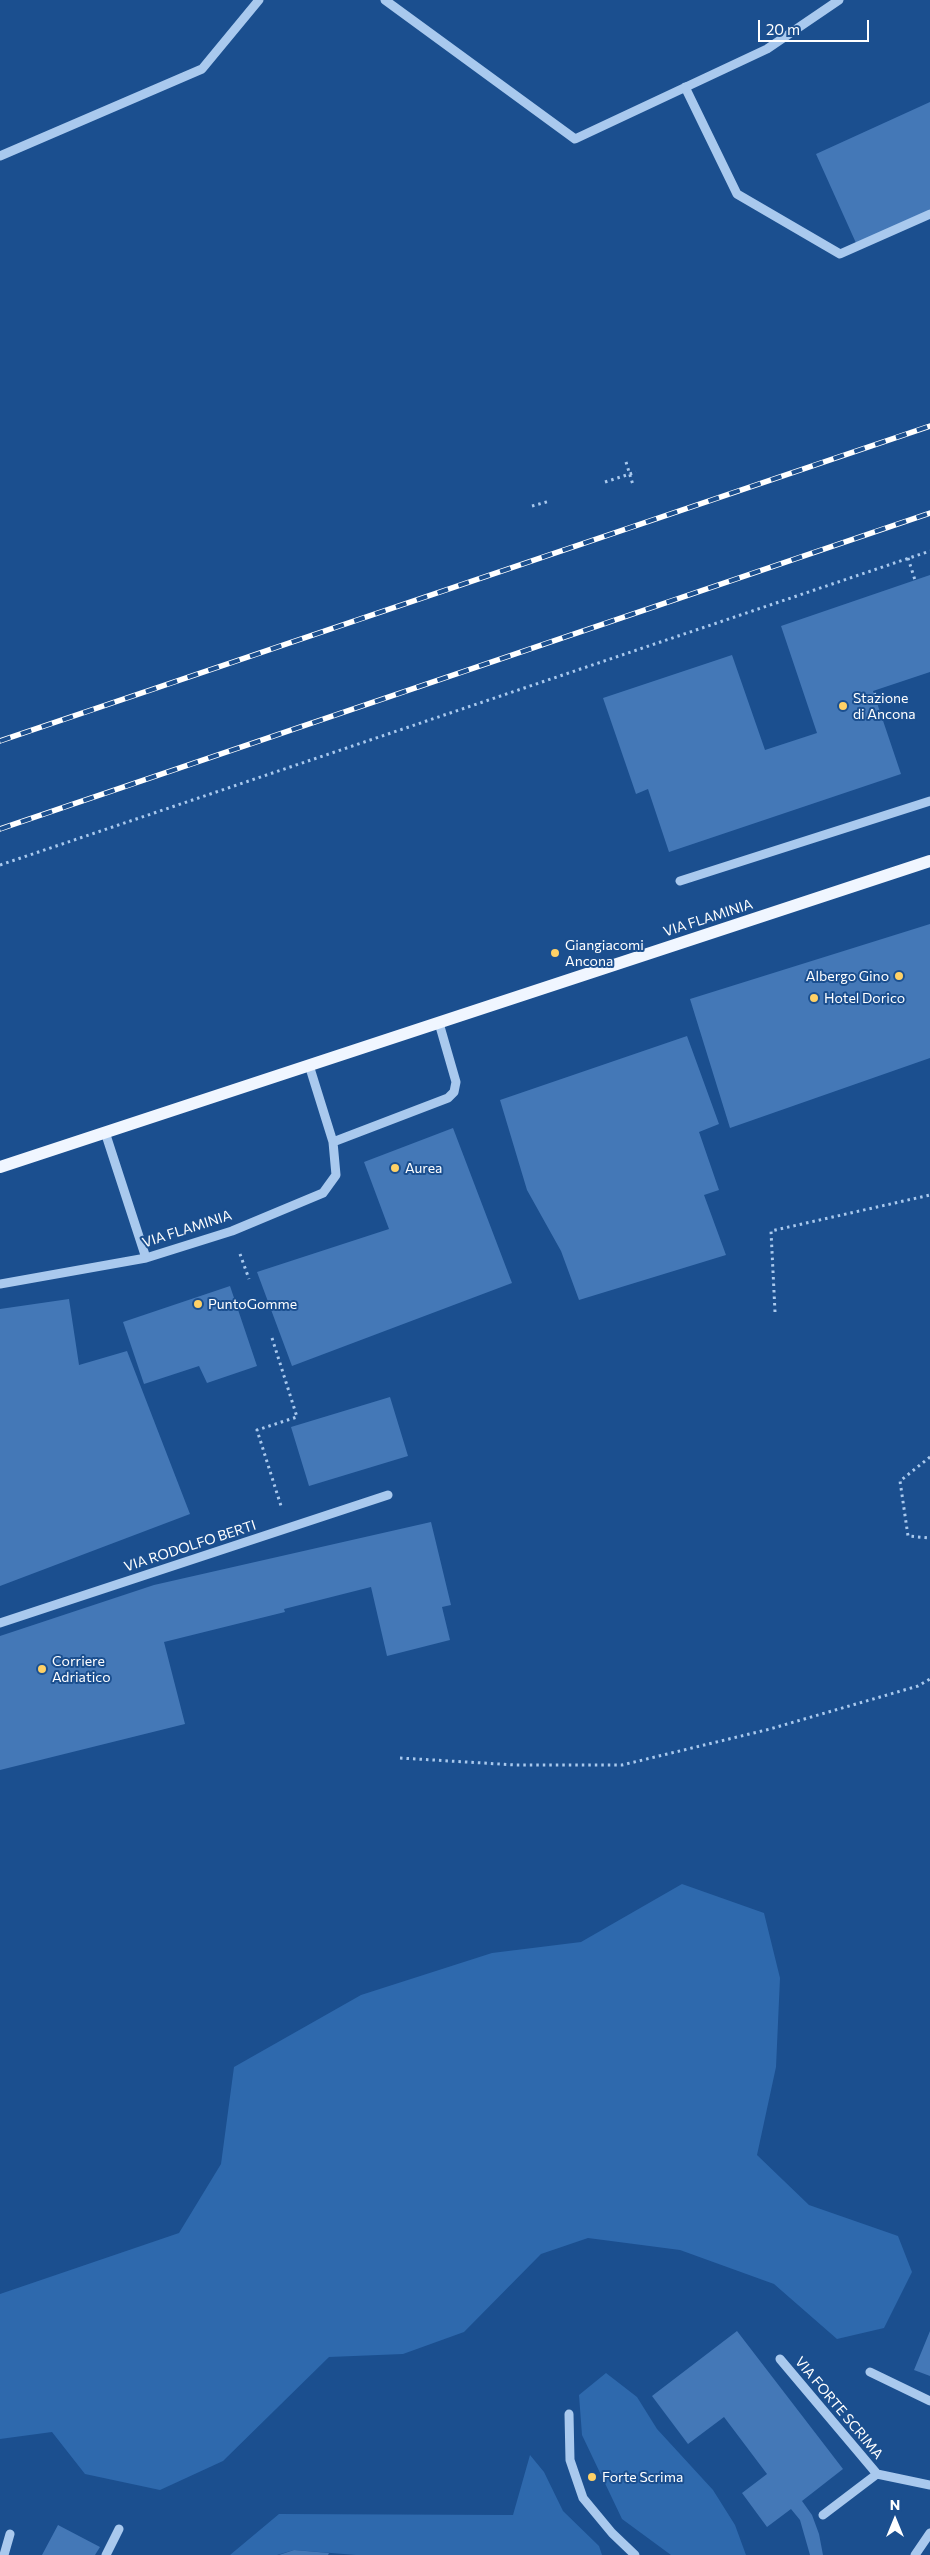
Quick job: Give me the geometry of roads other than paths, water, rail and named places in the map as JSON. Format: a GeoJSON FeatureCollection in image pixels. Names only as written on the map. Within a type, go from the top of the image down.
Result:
{"type":"FeatureCollection","features":[{"type":"Feature","properties":{"kind":"main road","name":"VIA FLAMINIA"},"geometry":{"type":"LineString","coordinates":[[0,1167],[930,861]]}},
{"type":"Feature","properties":{"kind":"street"},"geometry":{"type":"LineString","coordinates":[[0,156],[202,69],[259,0]]}},
{"type":"Feature","properties":{"kind":"street"},"geometry":{"type":"LineString","coordinates":[[385,0],[575,138],[767,49],[839,0]]}},
{"type":"Feature","properties":{"kind":"street"},"geometry":{"type":"LineString","coordinates":[[685,87],[737,194],[840,254],[930,214]]}},
{"type":"Feature","properties":{"kind":"street"},"geometry":{"type":"LineString","coordinates":[[680,881],[930,800]]}},
{"type":"Feature","properties":{"kind":"street"},"geometry":{"type":"LineString","coordinates":[[333,1142],[448,1098],[454,1092],[456,1082],[439,1023]]}},
{"type":"Feature","properties":{"kind":"street","name":"VIA FLAMINIA"},"geometry":{"type":"LineString","coordinates":[[0,1284],[146,1258],[232,1231],[323,1193],[336,1175],[333,1142],[309,1066]]}},
{"type":"Feature","properties":{"kind":"street"},"geometry":{"type":"LineString","coordinates":[[105,1132],[146,1258]]}},
{"type":"Feature","properties":{"kind":"street","name":"VIA RODOLFO BERTI"},"geometry":{"type":"LineString","coordinates":[[0,1623],[388,1495]]}},
{"type":"Feature","properties":{"kind":"street","name":"VIA FORTE SCRIMA"},"geometry":{"type":"LineString","coordinates":[[780,2359],[877,2474],[930,2485]]}},
{"type":"Feature","properties":{"kind":"street"},"geometry":{"type":"LineString","coordinates":[[870,2372],[930,2401]]}},
{"type":"Feature","properties":{"kind":"street"},"geometry":{"type":"LineString","coordinates":[[569,2414],[570,2460],[583,2498],[612,2533],[635,2555]]}},
{"type":"Feature","properties":{"kind":"street","name":"VIA FORTE SCRIMA"},"geometry":{"type":"LineString","coordinates":[[823,2515],[877,2474]]}},
{"type":"Feature","properties":{"kind":"street"},"geometry":{"type":"LineString","coordinates":[[106,2555],[119,2528]]}},
{"type":"Feature","properties":{"kind":"street"},"geometry":{"type":"LineString","coordinates":[[915,2555],[930,2533]]}},
{"type":"Feature","properties":{"kind":"street"},"geometry":{"type":"LineString","coordinates":[[0,2540],[10,2534],[4,2555]]}},
{"type":"Feature","properties":{"kind":"railway"},"geometry":{"type":"LineString","coordinates":[[0,741],[930,426]]}},
{"type":"Feature","properties":{"kind":"railway"},"geometry":{"type":"LineString","coordinates":[[0,829],[930,513]]}},
{"type":"Feature","properties":{"kind":"place","name":"Stazione di Ancona"},"geometry":{"type":"Point","coordinates":[843,706]}},
{"type":"Feature","properties":{"kind":"place","name":"Giangiacomi Ancona"},"geometry":{"type":"Point","coordinates":[555,953]}},
{"type":"Feature","properties":{"kind":"place","name":"Albergo Gino"},"geometry":{"type":"Point","coordinates":[899,976]}},
{"type":"Feature","properties":{"kind":"place","name":"Hotel Dorico"},"geometry":{"type":"Point","coordinates":[814,998]}},
{"type":"Feature","properties":{"kind":"place","name":"Aurea"},"geometry":{"type":"Point","coordinates":[395,1168]}},
{"type":"Feature","properties":{"kind":"place","name":"PuntoGomme"},"geometry":{"type":"Point","coordinates":[198,1304]}},
{"type":"Feature","properties":{"kind":"place","name":"Corriere Adriatico"},"geometry":{"type":"Point","coordinates":[42,1669]}},
{"type":"Feature","properties":{"kind":"place","name":"Forte Scrima"},"geometry":{"type":"Point","coordinates":[592,2477]}}]}
